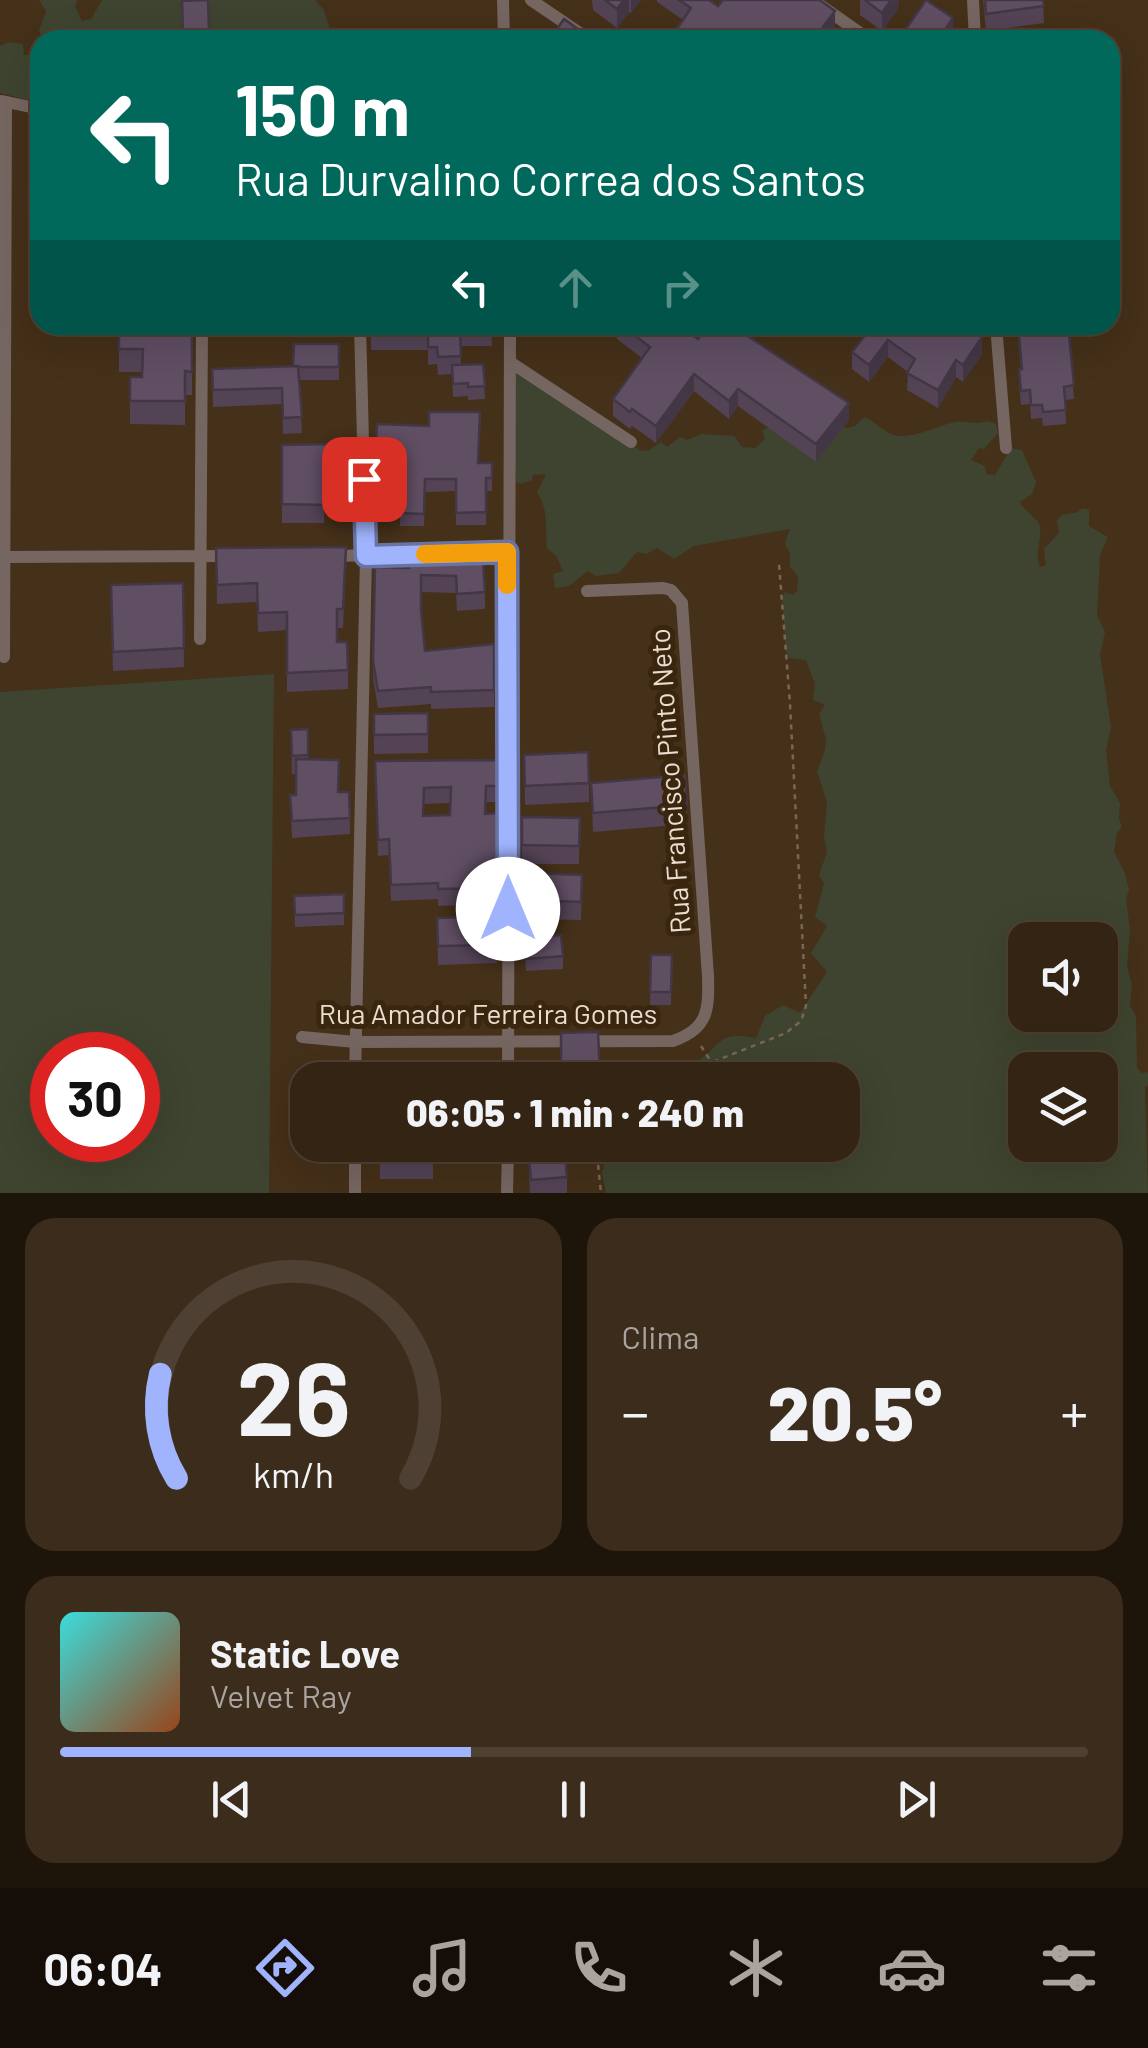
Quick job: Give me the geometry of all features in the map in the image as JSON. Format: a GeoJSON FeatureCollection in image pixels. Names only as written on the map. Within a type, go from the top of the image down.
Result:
{"type":"FeatureCollection","features":[{"type":"Feature","properties":{"kind":"street"},"geometry":{"type":"LineString","coordinates":[[503,0],[504,30]]}},
{"type":"Feature","properties":{"kind":"street"},"geometry":{"type":"LineString","coordinates":[[531,0],[575,30]]}},
{"type":"Feature","properties":{"kind":"street"},"geometry":{"type":"LineString","coordinates":[[812,0],[856,30]]}},
{"type":"Feature","properties":{"kind":"street"},"geometry":{"type":"LineString","coordinates":[[972,0],[975,30]]}},
{"type":"Feature","properties":{"kind":"street"},"geometry":{"type":"LineString","coordinates":[[4,657],[3,101],[30,107]]}},
{"type":"Feature","properties":{"kind":"street"},"geometry":{"type":"LineString","coordinates":[[200,639],[202,335]]}},
{"type":"Feature","properties":{"kind":"street"},"geometry":{"type":"LineString","coordinates":[[355,1062],[366,556],[360,335]]}},
{"type":"Feature","properties":{"kind":"street"},"geometry":{"type":"LineString","coordinates":[[508,1062],[510,335]]}},
{"type":"Feature","properties":{"kind":"street"},"geometry":{"type":"LineString","coordinates":[[997,335],[1006,448]]}},
{"type":"Feature","properties":{"kind":"street"},"geometry":{"type":"LineString","coordinates":[[510,362],[631,442]]}},
{"type":"Feature","properties":{"kind":"street"},"geometry":{"type":"LineString","coordinates":[[454,553],[507,552]]}},
{"type":"Feature","properties":{"kind":"street"},"geometry":{"type":"LineString","coordinates":[[310,556],[436,554]]}},
{"type":"Feature","properties":{"kind":"street"},"geometry":{"type":"LineString","coordinates":[[1,557],[254,556]]}},
{"type":"Feature","properties":{"kind":"street","name":"Rua Francisco Pinto Neto"},"geometry":{"type":"LineString","coordinates":[[587,591],[663,588],[671,590],[682,603],[708,989],[702,1020],[692,1034]]}},
{"type":"Feature","properties":{"kind":"street","name":"Rua Amador Ferreira Gomes"},"geometry":{"type":"LineString","coordinates":[[302,1037],[354,1042],[673,1041],[692,1034]]}},
{"type":"Feature","properties":{"kind":"street"},"geometry":{"type":"LineString","coordinates":[[355,1162],[355,1193]]}},
{"type":"Feature","properties":{"kind":"street"},"geometry":{"type":"LineString","coordinates":[[508,1162],[508,1193]]}},
{"type":"Feature","properties":{"kind":"path"},"geometry":{"type":"LineString","coordinates":[[692,1034],[711,1061],[786,1034],[802,1020],[806,1006],[779,564]]}},
{"type":"Feature","properties":{"kind":"path"},"geometry":{"type":"LineString","coordinates":[[598,1162],[601,1193]]}},
{"type":"Feature","properties":{"kind":"green space"},"geometry":{"type":"Polygon","coordinates":[[[39,0],[78,0],[75,6],[82,21],[91,19],[102,0],[315,0],[324,10],[330,30],[39,30],[46,11],[39,0]]]}},
{"type":"Feature","properties":{"kind":"green space"},"geometry":{"type":"Polygon","coordinates":[[[9,42],[23,44],[24,55],[30,55],[30,100],[0,93],[0,46],[9,42]]]}},
{"type":"Feature","properties":{"kind":"green space"},"geometry":{"type":"Polygon","coordinates":[[[510,362],[641,451],[661,442],[667,447],[680,437],[687,440],[702,434],[734,436],[742,447],[755,448],[765,439],[762,431],[776,423],[840,423],[846,428],[864,417],[899,436],[955,422],[996,424],[998,433],[971,460],[985,466],[986,474],[995,475],[1011,448],[1022,450],[1036,482],[1032,494],[1020,502],[1039,524],[1040,567],[1046,565],[1044,549],[1059,533],[1057,521],[1062,515],[1082,508],[1089,510],[1089,526],[1108,537],[1100,555],[1097,615],[1105,632],[1100,655],[1111,727],[1106,750],[1110,786],[1120,803],[1122,827],[1114,852],[1129,890],[1126,898],[1130,1006],[1136,1016],[1137,1068],[1148,1072],[1148,1193],[606,1193],[602,1173],[605,1162],[860,1162],[860,1062],[696,1062],[727,1037],[756,1038],[765,1016],[783,1005],[800,1013],[827,972],[811,953],[827,926],[815,917],[824,883],[819,875],[827,852],[827,802],[817,771],[825,750],[819,714],[825,705],[813,700],[815,684],[806,660],[789,658],[786,651],[782,598],[785,592],[793,595],[797,591],[798,576],[790,567],[785,543],[790,529],[694,546],[674,559],[657,548],[647,554],[637,552],[619,573],[596,576],[588,571],[569,586],[555,588],[553,574],[563,571],[547,548],[545,513],[537,492],[546,474],[533,475],[532,480],[516,482],[510,362]]]}},
{"type":"Feature","properties":{"kind":"green space"},"geometry":{"type":"Polygon","coordinates":[[[274,674],[269,1193],[0,1193],[0,692],[274,674]]]}},
{"type":"Feature","properties":{"kind":"building"},"geometry":{"type":"Polygon","coordinates":[[[208,0],[209,30],[183,30],[182,1],[208,0]]]}},
{"type":"Feature","properties":{"kind":"building"},"geometry":{"type":"Polygon","coordinates":[[[605,0],[624,0],[617,9],[605,0]]]}},
{"type":"Feature","properties":{"kind":"building"},"geometry":{"type":"Polygon","coordinates":[[[679,0],[709,0],[718,6],[723,0],[820,0],[835,11],[821,30],[676,30],[691,8],[679,0]]]}},
{"type":"Feature","properties":{"kind":"building"},"geometry":{"type":"Polygon","coordinates":[[[865,0],[891,0],[882,13],[865,0]]]}},
{"type":"Feature","properties":{"kind":"building"},"geometry":{"type":"Polygon","coordinates":[[[926,0],[953,18],[945,30],[906,29],[926,0]]]}},
{"type":"Feature","properties":{"kind":"building"},"geometry":{"type":"Polygon","coordinates":[[[985,0],[1043,0],[1044,6],[986,14],[985,0]]]}},
{"type":"Feature","properties":{"kind":"building"},"geometry":{"type":"Polygon","coordinates":[[[564,19],[579,30],[556,30],[564,19]]]}},
{"type":"Feature","properties":{"kind":"building"},"geometry":{"type":"Polygon","coordinates":[[[119,335],[192,335],[192,372],[185,371],[185,401],[130,401],[130,377],[142,377],[143,349],[119,349],[119,335]]]}},
{"type":"Feature","properties":{"kind":"building"},"geometry":{"type":"Polygon","coordinates":[[[428,335],[460,335],[461,356],[438,357],[437,347],[428,347],[428,335]]]}},
{"type":"Feature","properties":{"kind":"building"},"geometry":{"type":"Polygon","coordinates":[[[634,335],[693,335],[698,339],[701,335],[746,335],[849,403],[816,444],[738,389],[729,401],[694,374],[656,426],[613,399],[650,347],[634,335]]]}},
{"type":"Feature","properties":{"kind":"building"},"geometry":{"type":"Polygon","coordinates":[[[865,335],[982,337],[963,365],[956,360],[938,390],[907,373],[915,359],[888,340],[869,365],[852,352],[865,335]]]}},
{"type":"Feature","properties":{"kind":"building"},"geometry":{"type":"Polygon","coordinates":[[[1019,335],[1069,335],[1074,385],[1064,387],[1066,410],[1043,412],[1042,405],[1031,405],[1030,390],[1021,391],[1019,335]]]}},
{"type":"Feature","properties":{"kind":"building"},"geometry":{"type":"Polygon","coordinates":[[[294,344],[339,344],[339,367],[293,367],[294,344]]]}},
{"type":"Feature","properties":{"kind":"building"},"geometry":{"type":"Polygon","coordinates":[[[483,364],[485,386],[453,384],[452,365],[483,364]]]}},
{"type":"Feature","properties":{"kind":"building"},"geometry":{"type":"Polygon","coordinates":[[[298,366],[302,417],[283,418],[282,388],[213,390],[212,369],[298,366]]]}},
{"type":"Feature","properties":{"kind":"building"},"geometry":{"type":"Polygon","coordinates":[[[429,412],[480,412],[478,463],[492,463],[492,478],[486,478],[486,512],[456,513],[456,479],[425,479],[424,514],[400,513],[401,475],[379,473],[381,447],[376,447],[377,424],[429,426],[429,412]]]}},
{"type":"Feature","properties":{"kind":"building"},"geometry":{"type":"Polygon","coordinates":[[[332,444],[332,470],[325,470],[324,505],[282,504],[282,445],[332,444]]]}},
{"type":"Feature","properties":{"kind":"building"},"geometry":{"type":"Polygon","coordinates":[[[482,546],[485,592],[457,594],[456,576],[421,575],[421,610],[425,651],[494,644],[494,690],[431,692],[431,687],[378,691],[373,661],[375,567],[409,568],[410,548],[482,546]]]}},
{"type":"Feature","properties":{"kind":"building"},"geometry":{"type":"Polygon","coordinates":[[[346,547],[343,609],[337,609],[337,642],[347,642],[348,670],[287,673],[287,612],[258,613],[257,583],[217,585],[216,548],[346,547]]]}},
{"type":"Feature","properties":{"kind":"building"},"geometry":{"type":"Polygon","coordinates":[[[183,583],[184,648],[113,652],[111,585],[183,583]]]}},
{"type":"Feature","properties":{"kind":"building"},"geometry":{"type":"Polygon","coordinates":[[[428,713],[428,734],[374,735],[374,714],[428,713]]]}},
{"type":"Feature","properties":{"kind":"building"},"geometry":{"type":"Polygon","coordinates":[[[308,729],[308,755],[292,756],[291,730],[308,729]]]}},
{"type":"Feature","properties":{"kind":"building"},"geometry":{"type":"Polygon","coordinates":[[[588,752],[589,783],[525,786],[524,755],[588,752]]]}},
{"type":"Feature","properties":{"kind":"building"},"geometry":{"type":"Polygon","coordinates":[[[296,759],[339,760],[338,792],[349,792],[350,818],[292,821],[290,795],[296,795],[296,759]]]}},
{"type":"Feature","properties":{"kind":"building"},"geometry":{"type":"Polygon","coordinates":[[[499,760],[499,786],[486,786],[485,814],[498,813],[494,888],[438,889],[438,883],[391,885],[389,839],[378,840],[375,761],[499,760]],[[451,787],[424,788],[423,816],[450,815],[451,787]]]}},
{"type":"Feature","properties":{"kind":"building"},"geometry":{"type":"Polygon","coordinates":[[[685,775],[687,805],[593,813],[591,783],[685,775]]]}},
{"type":"Feature","properties":{"kind":"building"},"geometry":{"type":"Polygon","coordinates":[[[522,817],[580,818],[579,846],[522,845],[522,817]]]}},
{"type":"Feature","properties":{"kind":"building"},"geometry":{"type":"Polygon","coordinates":[[[528,873],[582,875],[581,902],[527,900],[528,873]]]}},
{"type":"Feature","properties":{"kind":"building"},"geometry":{"type":"Polygon","coordinates":[[[344,894],[344,913],[295,915],[294,896],[344,894]]]}},
{"type":"Feature","properties":{"kind":"building"},"geometry":{"type":"Polygon","coordinates":[[[496,916],[497,945],[438,946],[437,918],[496,916]]]}},
{"type":"Feature","properties":{"kind":"building"},"geometry":{"type":"Polygon","coordinates":[[[561,935],[563,956],[526,959],[524,938],[561,935]]]}},
{"type":"Feature","properties":{"kind":"building"},"geometry":{"type":"Polygon","coordinates":[[[651,955],[672,955],[671,992],[650,992],[651,955]]]}},
{"type":"Feature","properties":{"kind":"building"},"geometry":{"type":"Polygon","coordinates":[[[598,1032],[599,1062],[561,1062],[561,1033],[598,1032]]]}},
{"type":"Feature","properties":{"kind":"building"},"geometry":{"type":"Polygon","coordinates":[[[529,1162],[566,1162],[567,1177],[531,1180],[529,1162]]]}},
{"type":"Feature","properties":{"kind":"slow traffic"},"geometry":{"type":"LineString","coordinates":[[425,554],[507,552],[507,585]]}},
{"type":"Feature","properties":{"kind":"route"},"geometry":{"type":"LineString","coordinates":[[364,479],[366,556],[507,552],[508,909]]}}]}
